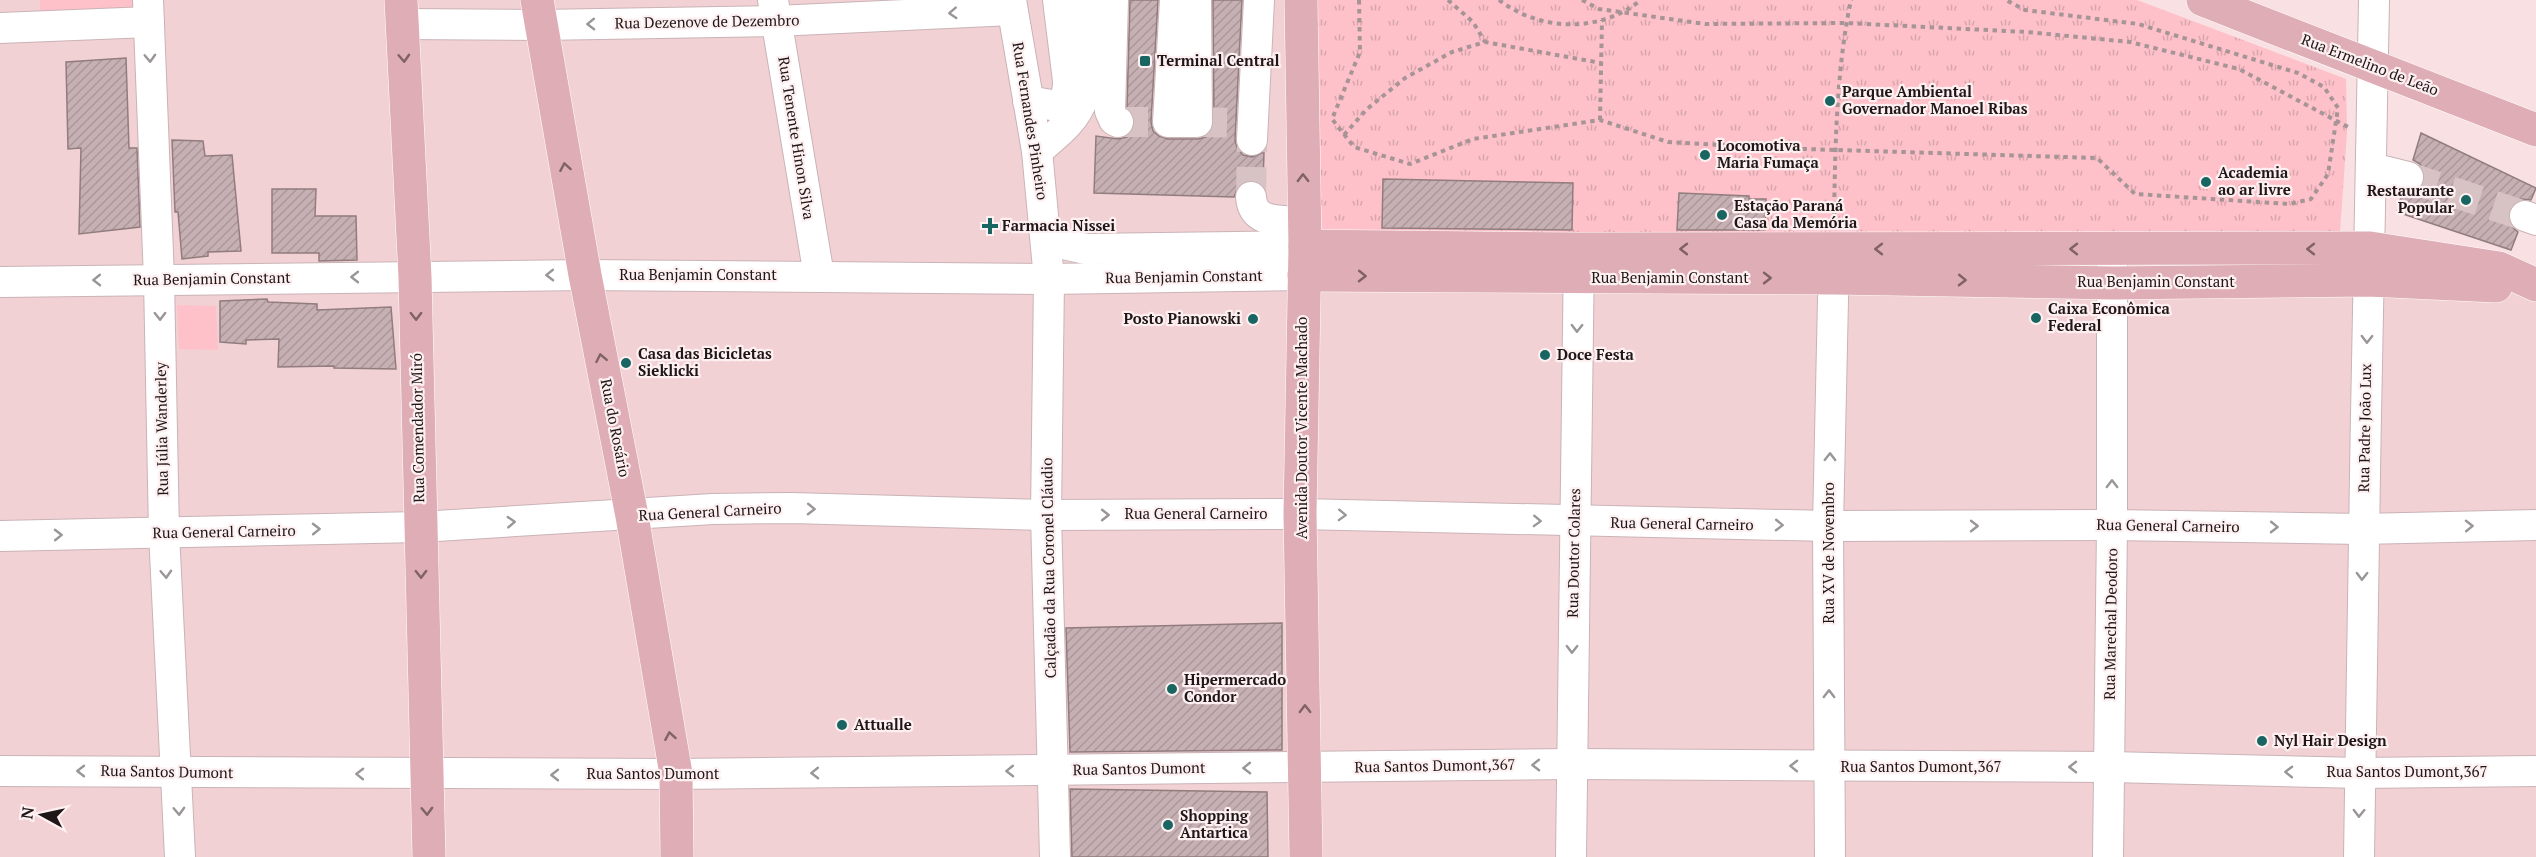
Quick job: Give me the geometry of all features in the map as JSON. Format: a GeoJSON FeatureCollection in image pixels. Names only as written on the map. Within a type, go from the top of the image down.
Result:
{"type":"FeatureCollection","features":[{"type":"Feature","properties":{"kind":"main road","name":"Avenida Doutor Vicente Machado"},"geometry":{"type":"LineString","coordinates":[[1301,0],[1304,248],[1300,514],[1306,857]]}},
{"type":"Feature","properties":{"kind":"main road","name":"Rua Ermelino de Leão"},"geometry":{"type":"LineString","coordinates":[[2203,0],[2536,130]]}},
{"type":"Feature","properties":{"kind":"main road","name":"Rua Comendador Miró"},"geometry":{"type":"LineString","coordinates":[[401,12],[416,277],[429,857]]}},
{"type":"Feature","properties":{"kind":"main road","name":"Rua do Rosário"},"geometry":{"type":"LineString","coordinates":[[538,13],[632,516],[676,774],[677,857]]}},
{"type":"Feature","properties":{"kind":"main road","name":"Rua Benjamin Constant"},"geometry":{"type":"LineString","coordinates":[[1304,248],[1578,263],[1834,263],[2112,249],[2370,248],[2499,268],[2536,285]]}},
{"type":"Feature","properties":{"kind":"main road","name":"Rua Benjamin Constant"},"geometry":{"type":"LineString","coordinates":[[1834,263],[2113,283],[2368,280],[2504,286],[2536,290]]}},
{"type":"Feature","properties":{"kind":"street"},"geometry":{"type":"LineString","coordinates":[[1028,101],[1057,106],[1064,101],[1068,93],[1058,0]]}},
{"type":"Feature","properties":{"kind":"street"},"geometry":{"type":"LineString","coordinates":[[1037,151],[1070,124],[1084,96],[1086,0]]}},
{"type":"Feature","properties":{"kind":"street"},"geometry":{"type":"LineString","coordinates":[[1113,0],[1110,111],[1114,120],[1118,122]]}},
{"type":"Feature","properties":{"kind":"street"},"geometry":{"type":"LineString","coordinates":[[1174,0],[1182,122],[1196,0]]}},
{"type":"Feature","properties":{"kind":"street"},"geometry":{"type":"LineString","coordinates":[[1250,129],[1259,0]]}},
{"type":"Feature","properties":{"kind":"street","name":"Rua Padre João Lux"},"geometry":{"type":"LineString","coordinates":[[2359,857],[2362,529],[2373,136],[2374,0]]}},
{"type":"Feature","properties":{"kind":"street","name":"Rua Fernandes Pinheiro"},"geometry":{"type":"LineString","coordinates":[[1011,5],[1037,151],[1049,279]]}},
{"type":"Feature","properties":{"kind":"street","name":"Rua Dezenove de Dezembro"},"geometry":{"type":"LineString","coordinates":[[401,12],[775,11],[1011,5]]}},
{"type":"Feature","properties":{"kind":"street"},"geometry":{"type":"LineString","coordinates":[[0,28],[148,11]]}},
{"type":"Feature","properties":{"kind":"street","name":"Rua Júlia Wanderley"},"geometry":{"type":"LineString","coordinates":[[148,11],[159,279],[164,533],[180,857]]}},
{"type":"Feature","properties":{"kind":"street","name":"Rua Tenente Hinon Silva"},"geometry":{"type":"LineString","coordinates":[[775,11],[819,276]]}},
{"type":"Feature","properties":{"kind":"street"},"geometry":{"type":"LineString","coordinates":[[2372,168],[2408,177]]}},
{"type":"Feature","properties":{"kind":"street"},"geometry":{"type":"LineString","coordinates":[[1251,197],[1252,208],[1256,214],[1304,248]]}},
{"type":"Feature","properties":{"kind":"street","name":"Rua Benjamin Constant"},"geometry":{"type":"LineString","coordinates":[[1046,236],[1086,249],[1304,248]]}},
{"type":"Feature","properties":{"kind":"street","name":"Rua Benjamin Constant"},"geometry":{"type":"LineString","coordinates":[[0,282],[585,274],[1049,279],[1304,248]]}},
{"type":"Feature","properties":{"kind":"street","name":"Rua Marechal Deodoro"},"geometry":{"type":"LineString","coordinates":[[2108,857],[2112,525],[2112,249]]}},
{"type":"Feature","properties":{"kind":"street","name":"Rua Doutor Colares"},"geometry":{"type":"LineString","coordinates":[[1571,857],[1578,263]]}},
{"type":"Feature","properties":{"kind":"street","name":"Rua XV de Novembro"},"geometry":{"type":"LineString","coordinates":[[1830,857],[1828,526],[1834,263]]}},
{"type":"Feature","properties":{"kind":"street","name":"Calçadão da Rua Coronel Cláudio"},"geometry":{"type":"LineString","coordinates":[[1049,279],[1046,515],[1055,857]]}},
{"type":"Feature","properties":{"kind":"street","name":"Rua General Carneiro"},"geometry":{"type":"LineString","coordinates":[[0,536],[420,527],[632,516],[713,509],[791,508],[1046,515],[1300,514],[1828,526],[2112,525],[2362,529],[2536,525]]}},
{"type":"Feature","properties":{"kind":"street","name":"Rua Santos Dumont,367"},"geometry":{"type":"LineString","coordinates":[[1306,768],[1571,764],[2110,767],[2360,773],[2536,771]]}},
{"type":"Feature","properties":{"kind":"street","name":"Rua Santos Dumont"},"geometry":{"type":"LineString","coordinates":[[0,771],[426,775],[1306,768]]}},
{"type":"Feature","properties":{"kind":"path"},"geometry":{"type":"LineString","coordinates":[[1359,0],[1360,52],[1332,119],[1354,147],[1410,164],[1473,139],[1600,120],[1668,142],[2097,158],[2135,194],[2289,204],[2311,199],[2328,174],[2338,108],[2324,87],[2298,73],[2138,24],[2025,10],[2006,0]]}},
{"type":"Feature","properties":{"kind":"path"},"geometry":{"type":"LineString","coordinates":[[1448,0],[1473,22],[1485,42]]}},
{"type":"Feature","properties":{"kind":"path"},"geometry":{"type":"LineString","coordinates":[[1499,0],[1512,10],[1532,18],[1573,25],[1626,13],[1641,0]]}},
{"type":"Feature","properties":{"kind":"path"},"geometry":{"type":"LineString","coordinates":[[1582,0],[1599,9],[1705,24],[1846,23],[2027,32],[2130,42],[2239,69],[2336,122],[2373,136]]}},
{"type":"Feature","properties":{"kind":"path"},"geometry":{"type":"LineString","coordinates":[[1834,263],[1836,150],[1846,23],[1851,0]]}},
{"type":"Feature","properties":{"kind":"path"},"geometry":{"type":"LineString","coordinates":[[1600,120],[1602,20]]}},
{"type":"Feature","properties":{"kind":"path"},"geometry":{"type":"LineString","coordinates":[[1344,135],[1367,109],[1405,78],[1452,52],[1485,42],[1601,63]]}},
{"type":"Feature","properties":{"kind":"shaded area"},"geometry":{"type":"Polygon","coordinates":[[[0,0],[1308,0],[1834,244],[2536,276],[2536,857],[0,857],[0,0]]]}},
{"type":"Feature","properties":{"kind":"green space"},"geometry":{"type":"Polygon","coordinates":[[[40,0],[137,0],[138,13],[40,18],[40,0]]]}},
{"type":"Feature","properties":{"kind":"green space","name":"Parque Ambiental Governador Manoel Ribas"},"geometry":{"type":"Polygon","coordinates":[[[1314,0],[2137,0],[2346,79],[2347,132],[2340,232],[1317,236],[1314,0]]]}},
{"type":"Feature","properties":{"kind":"green space"},"geometry":{"type":"Polygon","coordinates":[[[177,305],[216,306],[218,350],[179,349],[177,305]]]}},
{"type":"Feature","properties":{"kind":"building","name":"Terminal Central"},"geometry":{"type":"Polygon","coordinates":[[[1130,0],[1158,0],[1151,122],[1153,131],[1168,139],[1198,139],[1206,137],[1212,130],[1214,122],[1213,0],[1242,0],[1235,140],[1237,148],[1243,155],[1252,157],[1264,152],[1263,185],[1256,180],[1247,180],[1239,185],[1234,197],[1094,193],[1096,136],[1118,139],[1127,137],[1133,130],[1135,122],[1133,113],[1127,108],[1130,0]]]}},
{"type":"Feature","properties":{"kind":"building"},"geometry":{"type":"Polygon","coordinates":[[[126,58],[129,148],[137,148],[140,227],[79,234],[81,148],[68,149],[66,62],[126,58]]]}},
{"type":"Feature","properties":{"kind":"building","name":"Restaurante Popular"},"geometry":{"type":"Polygon","coordinates":[[[2421,133],[2536,188],[2531,200],[2521,199],[2509,210],[2508,220],[2518,232],[2511,250],[2397,212],[2402,193],[2413,193],[2425,182],[2420,164],[2413,160],[2421,133]]]}},
{"type":"Feature","properties":{"kind":"building"},"geometry":{"type":"Polygon","coordinates":[[[172,140],[203,141],[205,156],[232,155],[241,251],[208,252],[208,256],[182,259],[178,212],[175,212],[172,140]]]}},
{"type":"Feature","properties":{"kind":"building"},"geometry":{"type":"Polygon","coordinates":[[[1383,179],[1573,183],[1572,230],[1382,228],[1383,179]]]}},
{"type":"Feature","properties":{"kind":"building"},"geometry":{"type":"Polygon","coordinates":[[[272,189],[316,189],[315,216],[356,216],[357,260],[319,261],[319,253],[272,253],[272,189]]]}},
{"type":"Feature","properties":{"kind":"building","name":"Estação Paraná Casa da Memória"},"geometry":{"type":"Polygon","coordinates":[[[1679,193],[1749,196],[1749,199],[1766,199],[1765,230],[1677,230],[1679,193]]]}},
{"type":"Feature","properties":{"kind":"building"},"geometry":{"type":"Polygon","coordinates":[[[267,299],[268,302],[317,304],[317,310],[391,307],[396,369],[334,368],[334,366],[278,367],[279,339],[246,340],[246,344],[220,342],[220,301],[267,299]]]}},
{"type":"Feature","properties":{"kind":"building","name":"Hipermercado Condor"},"geometry":{"type":"Polygon","coordinates":[[[1282,623],[1282,750],[1070,752],[1066,628],[1282,623]]]}},
{"type":"Feature","properties":{"kind":"building","name":"Shopping Antartica"},"geometry":{"type":"Polygon","coordinates":[[[1070,789],[1267,792],[1268,857],[1072,857],[1070,789]]]}},
{"type":"Feature","properties":{"kind":"tunnel"},"geometry":{"type":"LineString","coordinates":[[1118,122],[1168,122]]}},
{"type":"Feature","properties":{"kind":"tunnel"},"geometry":{"type":"LineString","coordinates":[[1197,122],[1245,123]]}},
{"type":"Feature","properties":{"kind":"tunnel"},"geometry":{"type":"LineString","coordinates":[[1251,197],[1252,140]]}},
{"type":"Feature","properties":{"kind":"tunnel"},"geometry":{"type":"LineString","coordinates":[[2408,177],[2525,216]]}},
{"type":"Feature","properties":{"kind":"place","name":"Terminal Central"},"geometry":{"type":"Point","coordinates":[1145,61]}},
{"type":"Feature","properties":{"kind":"place","name":"Parque Ambiental Governador Manoel Ribas"},"geometry":{"type":"Point","coordinates":[1830,101]}},
{"type":"Feature","properties":{"kind":"place","name":"Locomotiva Maria Fumaça"},"geometry":{"type":"Point","coordinates":[1705,155]}},
{"type":"Feature","properties":{"kind":"place","name":"Academia ao ar livre"},"geometry":{"type":"Point","coordinates":[2206,182]}},
{"type":"Feature","properties":{"kind":"place","name":"Restaurante Popular"},"geometry":{"type":"Point","coordinates":[2466,200]}},
{"type":"Feature","properties":{"kind":"place","name":"Estação Paraná Casa da Memória"},"geometry":{"type":"Point","coordinates":[1722,215]}},
{"type":"Feature","properties":{"kind":"place","name":"Farmacia Nissei"},"geometry":{"type":"Point","coordinates":[990,226]}},
{"type":"Feature","properties":{"kind":"place","name":"Caixa Econômica Federal"},"geometry":{"type":"Point","coordinates":[2036,318]}},
{"type":"Feature","properties":{"kind":"place","name":"Posto Pianowski"},"geometry":{"type":"Point","coordinates":[1253,319]}},
{"type":"Feature","properties":{"kind":"place","name":"Doce Festa"},"geometry":{"type":"Point","coordinates":[1545,355]}},
{"type":"Feature","properties":{"kind":"place","name":"Casa das Bicicletas Sieklicki"},"geometry":{"type":"Point","coordinates":[626,363]}},
{"type":"Feature","properties":{"kind":"place","name":"Hipermercado Condor"},"geometry":{"type":"Point","coordinates":[1172,689]}},
{"type":"Feature","properties":{"kind":"place","name":"Attualle"},"geometry":{"type":"Point","coordinates":[842,725]}},
{"type":"Feature","properties":{"kind":"place","name":"Nyl Hair Design"},"geometry":{"type":"Point","coordinates":[2262,741]}},
{"type":"Feature","properties":{"kind":"place","name":"Shopping Antartica"},"geometry":{"type":"Point","coordinates":[1168,825]}}]}
